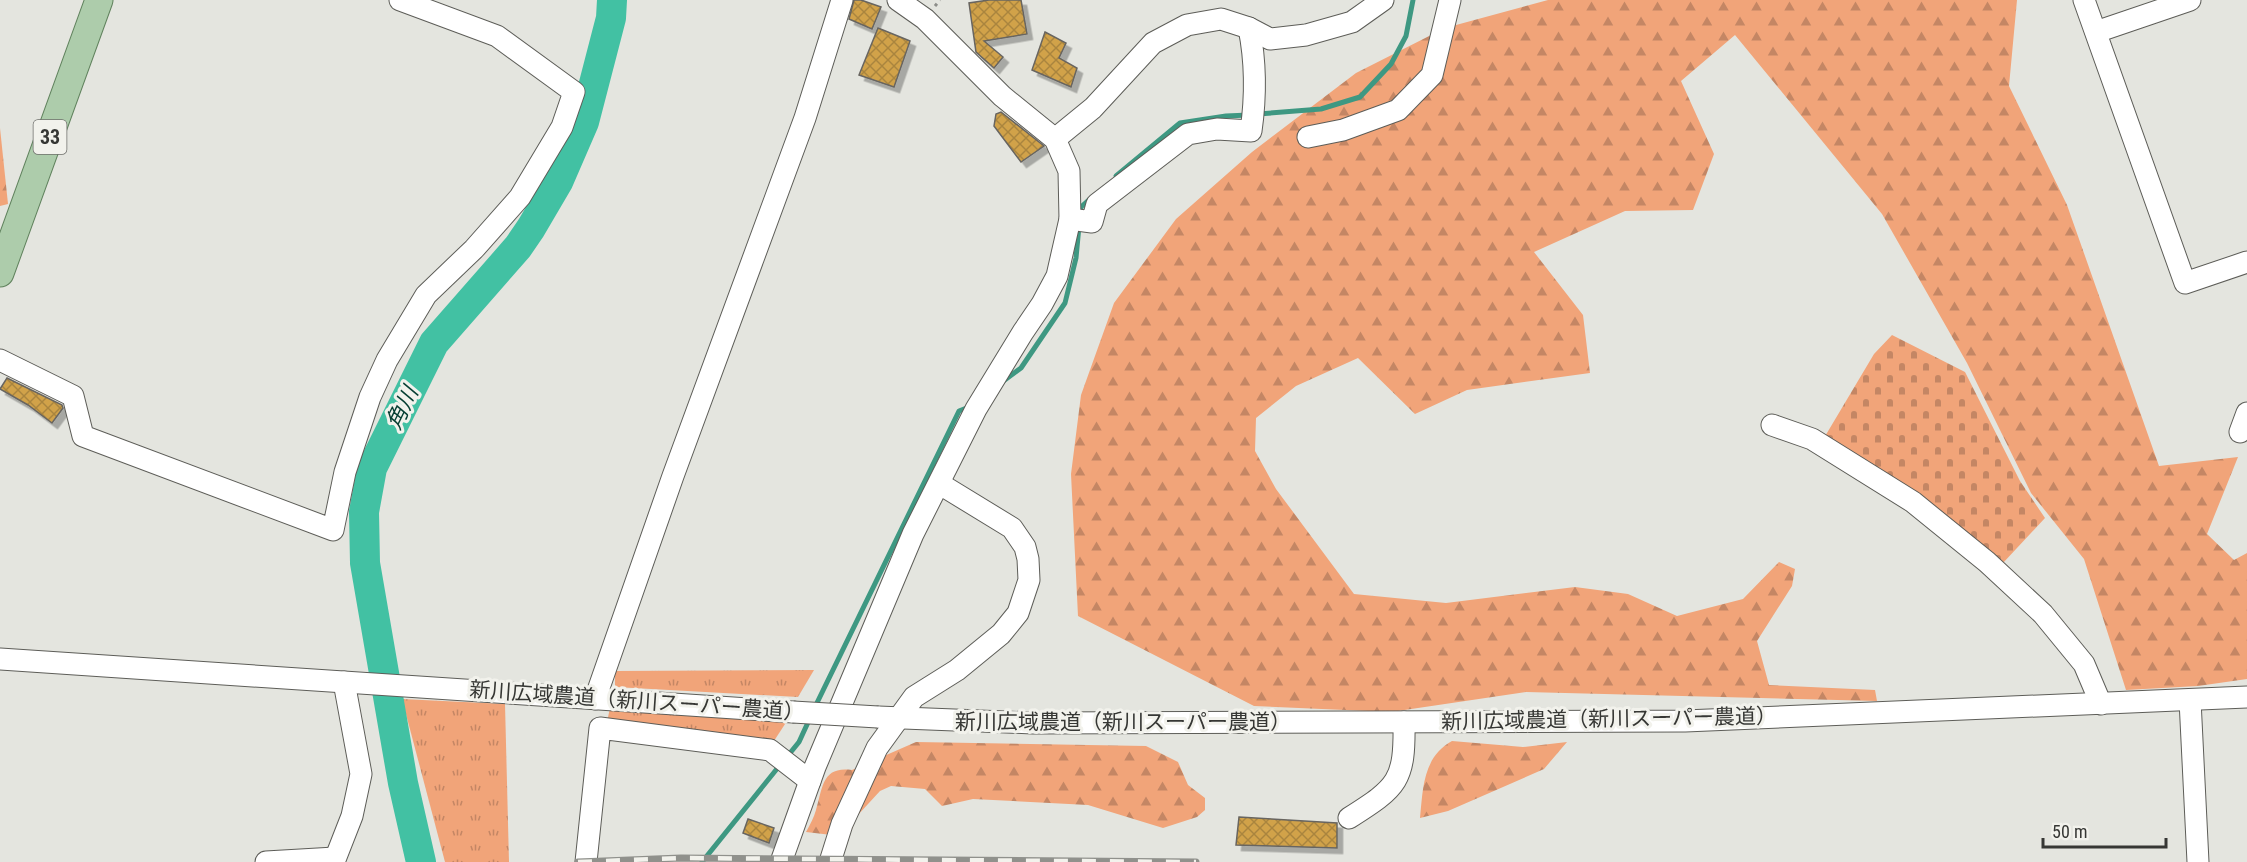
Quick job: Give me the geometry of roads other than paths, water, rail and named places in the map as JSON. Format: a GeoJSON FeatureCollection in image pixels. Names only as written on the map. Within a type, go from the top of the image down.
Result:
{"type":"FeatureCollection","features":[{"type":"Feature","properties":{"kind":"main road","name":"33"},"geometry":{"type":"LineString","coordinates":[[0,273],[99,0]]}},
{"type":"Feature","properties":{"kind":"street"},"geometry":{"type":"LineString","coordinates":[[0,360],[73,396],[83,436],[333,530],[345,472],[370,397],[387,360],[426,295],[474,249],[520,197],[562,127],[574,92],[497,36],[400,0]]}},
{"type":"Feature","properties":{"kind":"street"},"geometry":{"type":"LineString","coordinates":[[595,699],[673,476],[805,118],[842,0]]}},
{"type":"Feature","properties":{"kind":"street"},"geometry":{"type":"LineString","coordinates":[[781,862],[810,781],[914,534],[976,409],[1042,304],[1056,276],[1077,220],[1069,171],[1055,139],[1002,96],[925,19],[898,0]]}},
{"type":"Feature","properties":{"kind":"street"},"geometry":{"type":"LineString","coordinates":[[1055,139],[1093,108],[1154,43],[1187,25],[1221,19],[1249,28],[1270,39],[1306,35],[1352,22],[1383,0]]}},
{"type":"Feature","properties":{"kind":"street"},"geometry":{"type":"LineString","coordinates":[[1308,137],[1343,130],[1398,110],[1432,75],[1450,0]]}},
{"type":"Feature","properties":{"kind":"street"},"geometry":{"type":"LineString","coordinates":[[2084,0],[2185,283],[2247,262]]}},
{"type":"Feature","properties":{"kind":"street"},"geometry":{"type":"LineString","coordinates":[[2096,32],[2190,0]]}},
{"type":"Feature","properties":{"kind":"street"},"geometry":{"type":"LineString","coordinates":[[1077,220],[1188,134],[1217,129],[1251,131],[1255,104],[1254,52],[1249,28]]}},
{"type":"Feature","properties":{"kind":"street"},"geometry":{"type":"LineString","coordinates":[[1772,425],[1812,439],[1913,502],[1988,562],[2043,614],[2084,664],[2101,704]]}},
{"type":"Feature","properties":{"kind":"street"},"geometry":{"type":"LineString","coordinates":[[830,862],[857,787],[877,748],[888,718],[914,697],[957,670],[1001,634],[1018,613],[1029,580],[1025,547],[1012,528],[940,484]]}},
{"type":"Feature","properties":{"kind":"street","name":"新川広域農道（新川スーパー農道）"},"geometry":{"type":"LineString","coordinates":[[0,659],[888,718],[1033,723],[1685,721],[2247,697]]}},
{"type":"Feature","properties":{"kind":"street"},"geometry":{"type":"LineString","coordinates":[[266,862],[334,860],[352,816],[360,774],[350,682]]}},
{"type":"Feature","properties":{"kind":"street"},"geometry":{"type":"LineString","coordinates":[[2190,700],[2198,862]]}},
{"type":"Feature","properties":{"kind":"street"},"geometry":{"type":"LineString","coordinates":[[1349,818],[1380,798],[1396,782],[1404,755],[1404,722]]}},
{"type":"Feature","properties":{"kind":"street"},"geometry":{"type":"LineString","coordinates":[[586,862],[600,728],[770,750],[810,781]]}},
{"type":"Feature","properties":{"kind":"waterway","name":"角川"},"geometry":{"type":"LineString","coordinates":[[421,862],[403,783],[365,563],[364,512],[372,468],[434,343],[518,247],[558,182],[584,122],[611,18],[612,0]]}},
{"type":"Feature","properties":{"kind":"waterway"},"geometry":{"type":"LineString","coordinates":[[1258,114],[1321,109],[1360,97],[1391,64],[1406,36],[1413,0]]}},
{"type":"Feature","properties":{"kind":"waterway"},"geometry":{"type":"LineString","coordinates":[[1116,176],[1180,123],[1249,115]]}},
{"type":"Feature","properties":{"kind":"waterway"},"geometry":{"type":"LineString","coordinates":[[1080,214],[1081,207],[1091,198]]}},
{"type":"Feature","properties":{"kind":"waterway"},"geometry":{"type":"LineString","coordinates":[[1002,382],[1021,368],[1065,303],[1076,258],[1079,226]]}},
{"type":"Feature","properties":{"kind":"waterway"},"geometry":{"type":"LineString","coordinates":[[814,709],[959,411],[969,407]]}},
{"type":"Feature","properties":{"kind":"waterway"},"geometry":{"type":"LineString","coordinates":[[786,758],[799,742],[810,718]]}},
{"type":"Feature","properties":{"kind":"waterway"},"geometry":{"type":"LineString","coordinates":[[702,862],[780,765]]}},
{"type":"Feature","properties":{"kind":"railway"},"geometry":{"type":"LineString","coordinates":[[578,862],[681,858],[1196,862]]}}]}
